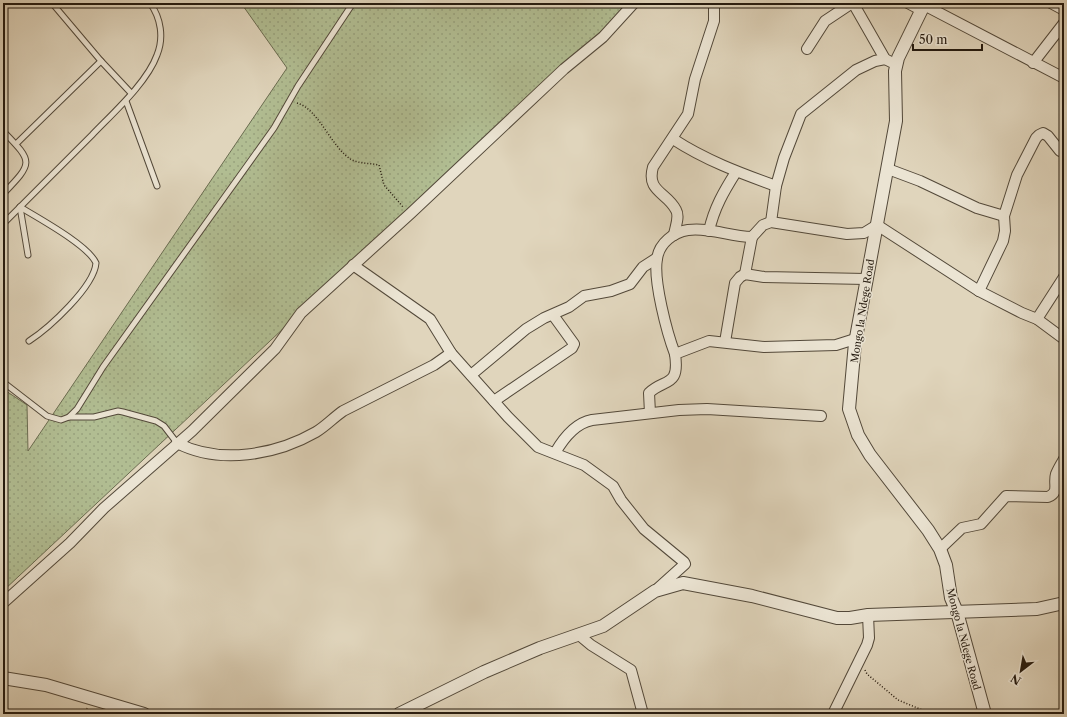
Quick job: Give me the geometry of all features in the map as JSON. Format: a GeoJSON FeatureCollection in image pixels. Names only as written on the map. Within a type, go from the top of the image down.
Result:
{"type":"FeatureCollection","features":[{"type":"Feature","properties":{"kind":"street"},"geometry":{"type":"LineString","coordinates":[[3,603],[70,543],[104,508],[129,488],[192,431],[271,353],[301,314],[564,69],[603,37],[634,3]]}},
{"type":"Feature","properties":{"kind":"street"},"geometry":{"type":"LineString","coordinates":[[674,235],[677,219],[676,210],[653,184],[650,177],[653,168],[673,139],[689,110],[695,79],[714,21],[714,3]]}},
{"type":"Feature","properties":{"kind":"street"},"geometry":{"type":"LineString","coordinates":[[807,49],[821,25],[833,14],[853,3],[885,59],[896,65]]}},
{"type":"Feature","properties":{"kind":"street"},"geometry":{"type":"LineString","coordinates":[[908,3],[923,6],[1064,78]]}},
{"type":"Feature","properties":{"kind":"street"},"geometry":{"type":"LineString","coordinates":[[1051,3],[1064,10]]}},
{"type":"Feature","properties":{"kind":"street","name":"Mongo la Ndege Road"},"geometry":{"type":"LineString","coordinates":[[923,6],[896,65],[896,121],[855,339],[849,409],[858,435],[870,455],[928,530],[940,549],[946,565],[952,598],[984,714]]}},
{"type":"Feature","properties":{"kind":"street"},"geometry":{"type":"LineString","coordinates":[[1033,63],[1064,23]]}},
{"type":"Feature","properties":{"kind":"street"},"geometry":{"type":"LineString","coordinates":[[771,222],[776,186],[784,158],[801,114],[856,70],[875,61],[885,59]]}},
{"type":"Feature","properties":{"kind":"street"},"geometry":{"type":"LineString","coordinates":[[979,292],[1003,241],[1005,231],[1004,216],[1017,175],[1039,135],[1043,133],[1048,136],[1063,151]]}},
{"type":"Feature","properties":{"kind":"street"},"geometry":{"type":"LineString","coordinates":[[673,139],[697,154],[736,172],[776,186]]}},
{"type":"Feature","properties":{"kind":"street"},"geometry":{"type":"LineString","coordinates":[[888,169],[920,181],[977,208],[1004,216]]}},
{"type":"Feature","properties":{"kind":"street"},"geometry":{"type":"LineString","coordinates":[[709,231],[713,213],[721,196],[736,172]]}},
{"type":"Feature","properties":{"kind":"street"},"geometry":{"type":"LineString","coordinates":[[745,274],[752,237],[763,225],[771,222],[847,234],[864,233],[877,225],[979,292],[1037,319],[1064,339]]}},
{"type":"Feature","properties":{"kind":"street"},"geometry":{"type":"LineString","coordinates":[[650,413],[649,393],[670,381],[674,375],[675,354],[662,308],[657,258],[664,243],[674,235],[690,230],[752,237]]}},
{"type":"Feature","properties":{"kind":"street"},"geometry":{"type":"LineString","coordinates":[[471,374],[526,329],[569,308],[584,296],[611,291],[630,284],[643,267],[657,258]]}},
{"type":"Feature","properties":{"kind":"street"},"geometry":{"type":"LineString","coordinates":[[353,265],[430,319],[451,353],[538,447],[555,452],[584,465],[614,486],[621,500],[644,529],[685,564],[655,591],[603,626],[540,648],[484,672],[399,714]]}},
{"type":"Feature","properties":{"kind":"street"},"geometry":{"type":"LineString","coordinates":[[725,342],[736,283],[740,276],[745,274],[764,277],[866,279]]}},
{"type":"Feature","properties":{"kind":"street"},"geometry":{"type":"LineString","coordinates":[[1037,319],[1064,277]]}},
{"type":"Feature","properties":{"kind":"street"},"geometry":{"type":"LineString","coordinates":[[494,401],[572,348],[574,344],[553,315]]}},
{"type":"Feature","properties":{"kind":"street"},"geometry":{"type":"LineString","coordinates":[[675,354],[709,341],[764,347],[836,345],[855,339]]}},
{"type":"Feature","properties":{"kind":"street"},"geometry":{"type":"LineString","coordinates":[[177,443],[187,448],[226,455],[265,453],[278,449],[315,432],[343,411],[434,365],[451,353]]}},
{"type":"Feature","properties":{"kind":"street"},"geometry":{"type":"LineString","coordinates":[[555,452],[580,423],[592,420],[650,413],[707,409],[821,416]]}},
{"type":"Feature","properties":{"kind":"street"},"geometry":{"type":"LineString","coordinates":[[940,549],[962,528],[981,524],[1006,496],[1048,498],[1051,496],[1056,488],[1055,476],[1064,459]]}},
{"type":"Feature","properties":{"kind":"street"},"geometry":{"type":"LineString","coordinates":[[655,591],[683,583],[752,596],[837,618],[850,618],[868,615],[1037,609],[1064,603]]}},
{"type":"Feature","properties":{"kind":"street"},"geometry":{"type":"LineString","coordinates":[[833,714],[861,660],[869,638],[868,615]]}},
{"type":"Feature","properties":{"kind":"street"},"geometry":{"type":"LineString","coordinates":[[579,635],[631,670],[642,714]]}},
{"type":"Feature","properties":{"kind":"street"},"geometry":{"type":"LineString","coordinates":[[3,678],[46,685],[144,714]]}},
{"type":"Feature","properties":{"kind":"lane"},"geometry":{"type":"LineString","coordinates":[[52,3],[101,61],[131,93]]}},
{"type":"Feature","properties":{"kind":"lane"},"geometry":{"type":"LineString","coordinates":[[3,224],[126,100],[148,72],[158,53],[160,26],[156,11],[150,3]]}},
{"type":"Feature","properties":{"kind":"lane"},"geometry":{"type":"LineString","coordinates":[[69,417],[77,409],[103,368],[274,128],[353,3]]}},
{"type":"Feature","properties":{"kind":"lane"},"geometry":{"type":"LineString","coordinates":[[16,144],[101,61]]}},
{"type":"Feature","properties":{"kind":"lane"},"geometry":{"type":"LineString","coordinates":[[126,100],[157,186]]}},
{"type":"Feature","properties":{"kind":"lane"},"geometry":{"type":"LineString","coordinates":[[3,131],[24,153],[27,159],[26,166],[3,194]]}},
{"type":"Feature","properties":{"kind":"lane"},"geometry":{"type":"LineString","coordinates":[[20,207],[28,255]]}},
{"type":"Feature","properties":{"kind":"lane"},"geometry":{"type":"LineString","coordinates":[[20,207],[79,246],[92,256],[96,263],[88,283],[80,293],[49,327],[29,341]]}},
{"type":"Feature","properties":{"kind":"lane"},"geometry":{"type":"LineString","coordinates":[[3,382],[47,416],[61,420],[69,417],[94,417],[118,410],[156,421],[164,426],[177,443]]}},
{"type":"Feature","properties":{"kind":"path"},"geometry":{"type":"LineString","coordinates":[[289,103],[302,105],[318,120],[348,157],[366,164],[379,165],[384,185],[402,207],[411,213]]}},
{"type":"Feature","properties":{"kind":"path"},"geometry":{"type":"LineString","coordinates":[[861,660],[867,674],[898,700],[932,714]]}},
{"type":"Feature","properties":{"kind":"green space"},"geometry":{"type":"Polygon","coordinates":[[[241,3],[631,3],[3,591],[3,389],[27,405],[28,451],[287,68],[241,3]]]}}]}
